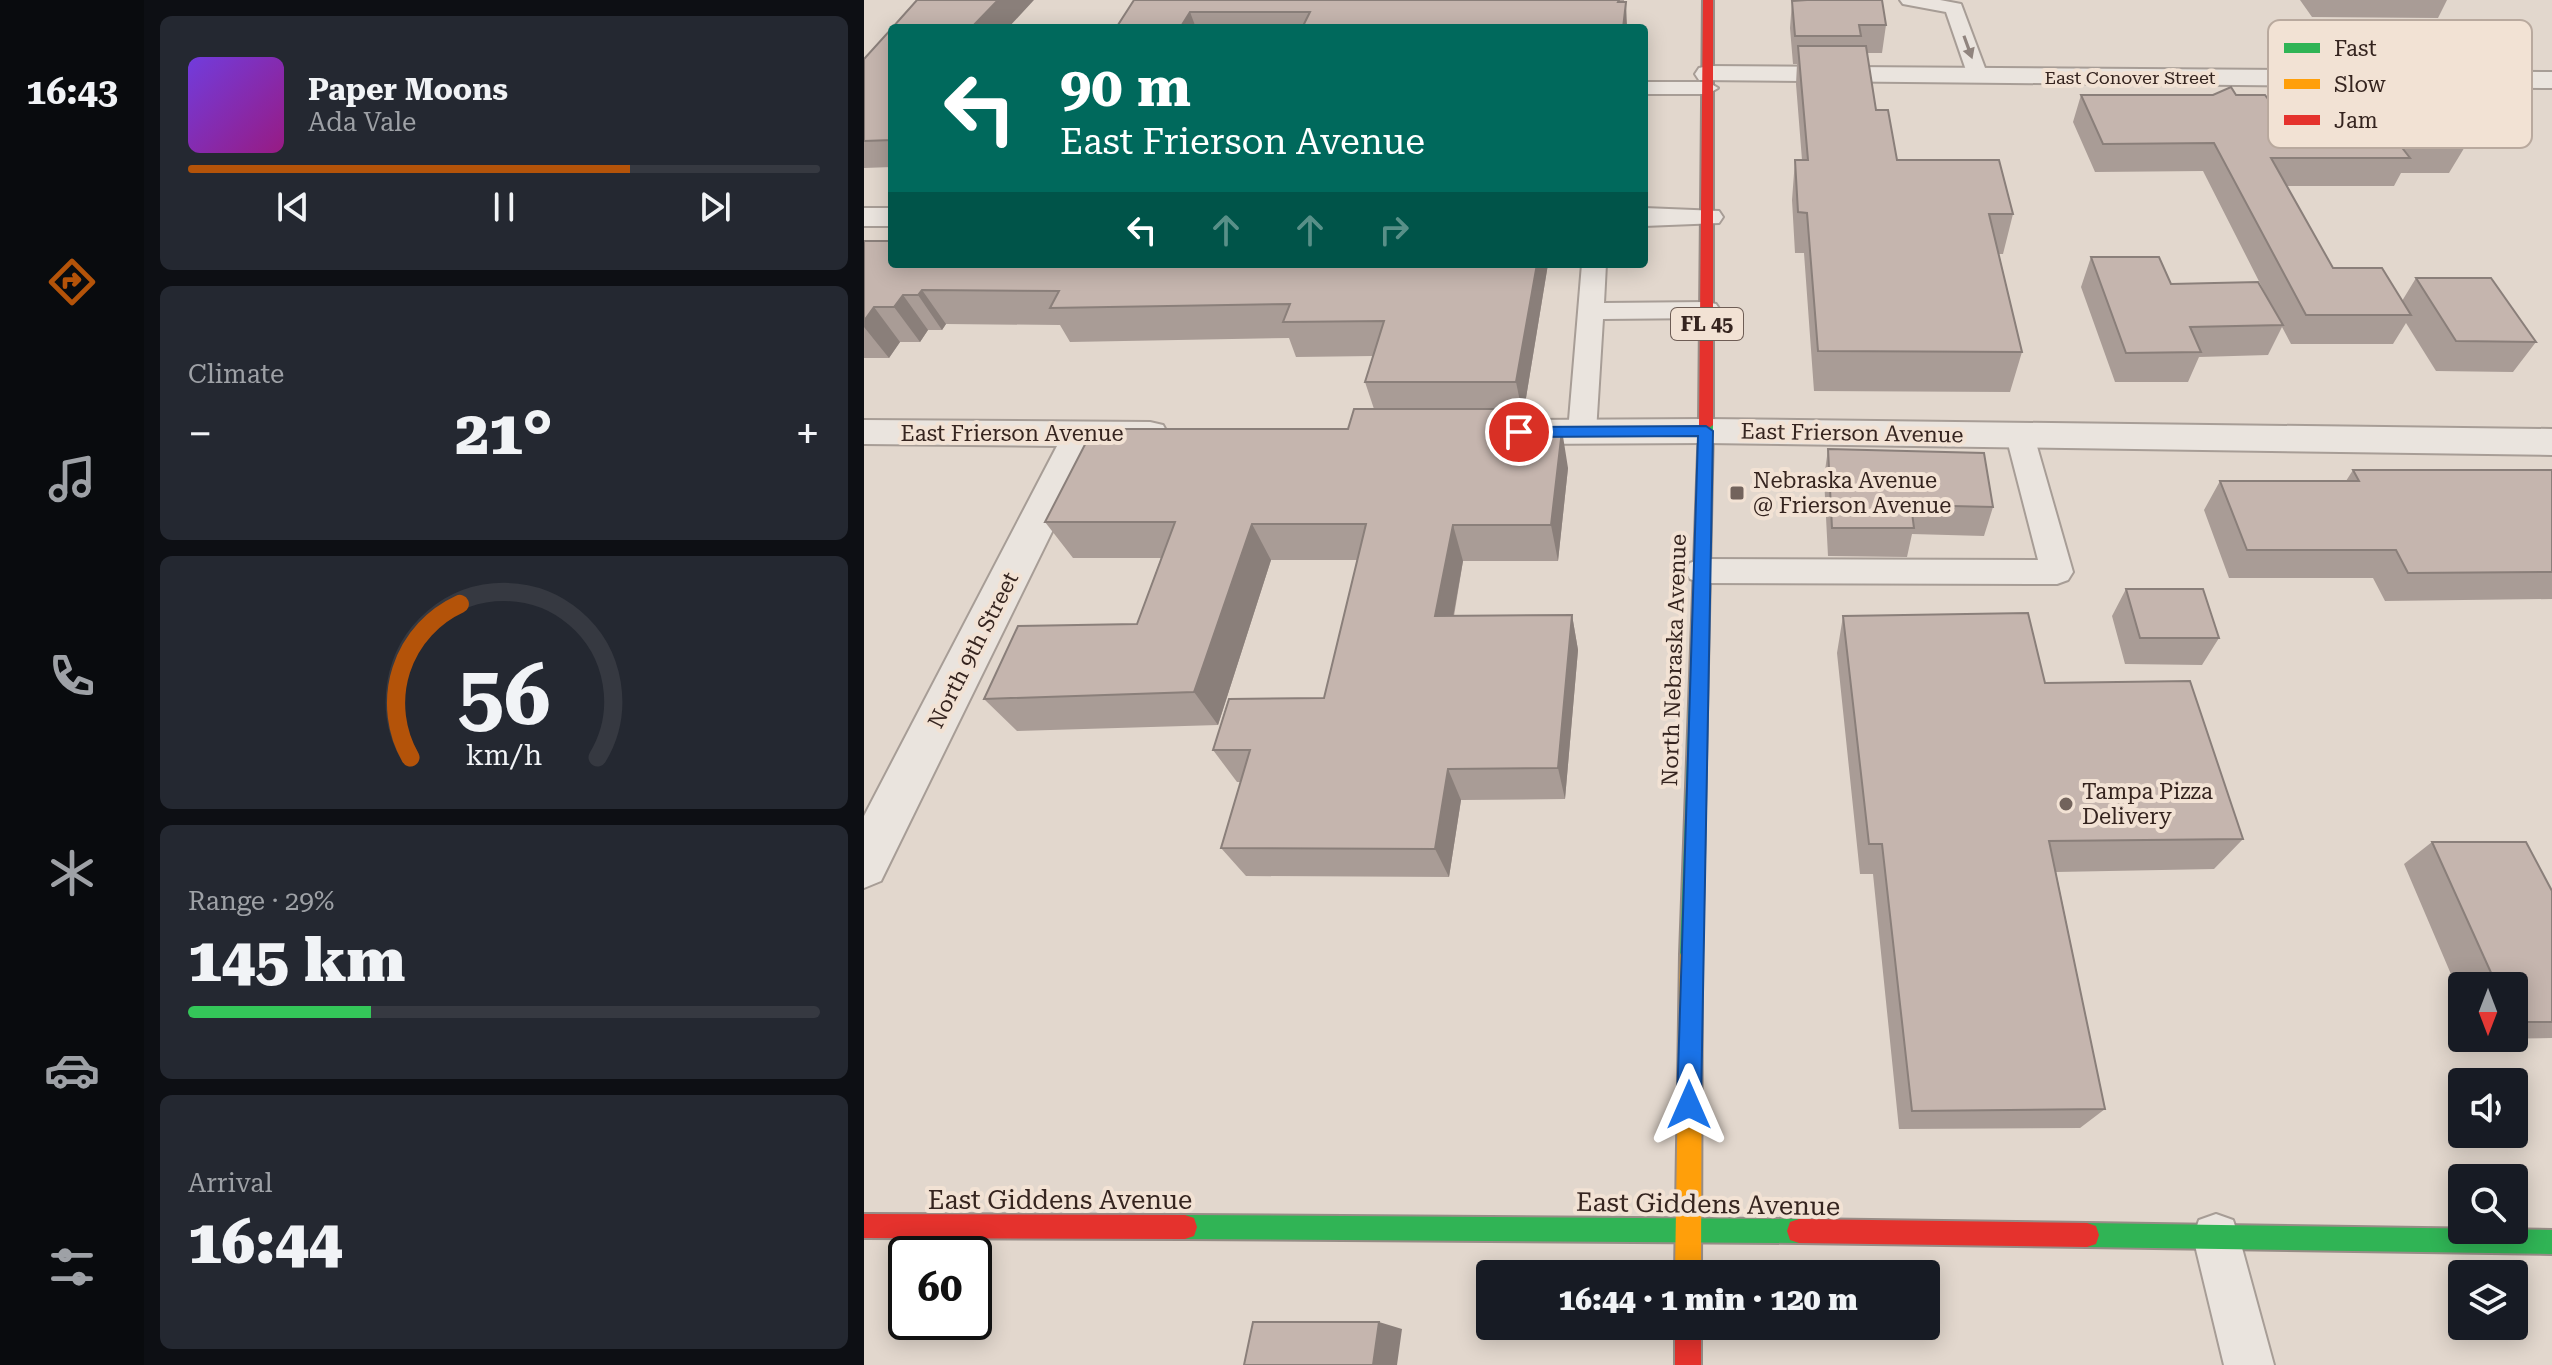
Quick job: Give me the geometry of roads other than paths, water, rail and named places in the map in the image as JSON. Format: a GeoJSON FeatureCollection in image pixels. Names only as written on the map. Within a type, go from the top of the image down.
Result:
{"type":"FeatureCollection","features":[{"type":"Feature","properties":{"kind":"main road","name":"North Nebraska Avenue"},"geometry":{"type":"LineString","coordinates":[[1688,1260],[1691,950],[1706,431],[1708,0]]}},
{"type":"Feature","properties":{"kind":"main road","name":"East Giddens Avenue"},"geometry":{"type":"LineString","coordinates":[[864,1226],[1688,1230],[2552,1242]]}},
{"type":"Feature","properties":{"kind":"main road"},"geometry":{"type":"LineString","coordinates":[[1688,1340],[1688,1365]]}},
{"type":"Feature","properties":{"kind":"street","name":"East Conover Street"},"geometry":{"type":"LineString","coordinates":[[1708,81],[1978,76],[2268,78]]}},
{"type":"Feature","properties":{"kind":"street","name":"East Conover Street"},"geometry":{"type":"LineString","coordinates":[[2532,80],[2552,80]]}},
{"type":"Feature","properties":{"kind":"street"},"geometry":{"type":"LineString","coordinates":[[864,217],[888,217]]}},
{"type":"Feature","properties":{"kind":"street"},"geometry":{"type":"LineString","coordinates":[[1648,217],[1708,217]]}},
{"type":"Feature","properties":{"kind":"street","name":"East Frierson Avenue"},"geometry":{"type":"LineString","coordinates":[[1473,432],[1706,431],[2552,442]]}},
{"type":"Feature","properties":{"kind":"street","name":"East Frierson Avenue"},"geometry":{"type":"LineString","coordinates":[[864,432],[1191,433]]}},
{"type":"Feature","properties":{"kind":"street","name":"North 9th Street"},"geometry":{"type":"LineString","coordinates":[[864,865],[1082,434]]}},
{"type":"Feature","properties":{"kind":"lane"},"geometry":{"type":"LineString","coordinates":[[1909,0],[1954,8],[1978,76]]}},
{"type":"Feature","properties":{"kind":"lane"},"geometry":{"type":"LineString","coordinates":[[1648,88],[1708,81]]}},
{"type":"Feature","properties":{"kind":"lane"},"geometry":{"type":"LineString","coordinates":[[1582,432],[1594,268]]}},
{"type":"Feature","properties":{"kind":"lane"},"geometry":{"type":"LineString","coordinates":[[1591,311],[1707,310]]}},
{"type":"Feature","properties":{"kind":"lane"},"geometry":{"type":"LineString","coordinates":[[1701,571],[2057,572],[2020,436]]}},
{"type":"Feature","properties":{"kind":"lane"},"geometry":{"type":"LineString","coordinates":[[2216,1237],[2249,1365]]}},
{"type":"Feature","properties":{"kind":"place","name":"Nebraska Avenue @ Frierson Avenue"},"geometry":{"type":"Point","coordinates":[1737,493]}},
{"type":"Feature","properties":{"kind":"place","name":"Tampa Pizza Delivery"},"geometry":{"type":"Point","coordinates":[2066,804]}}]}
